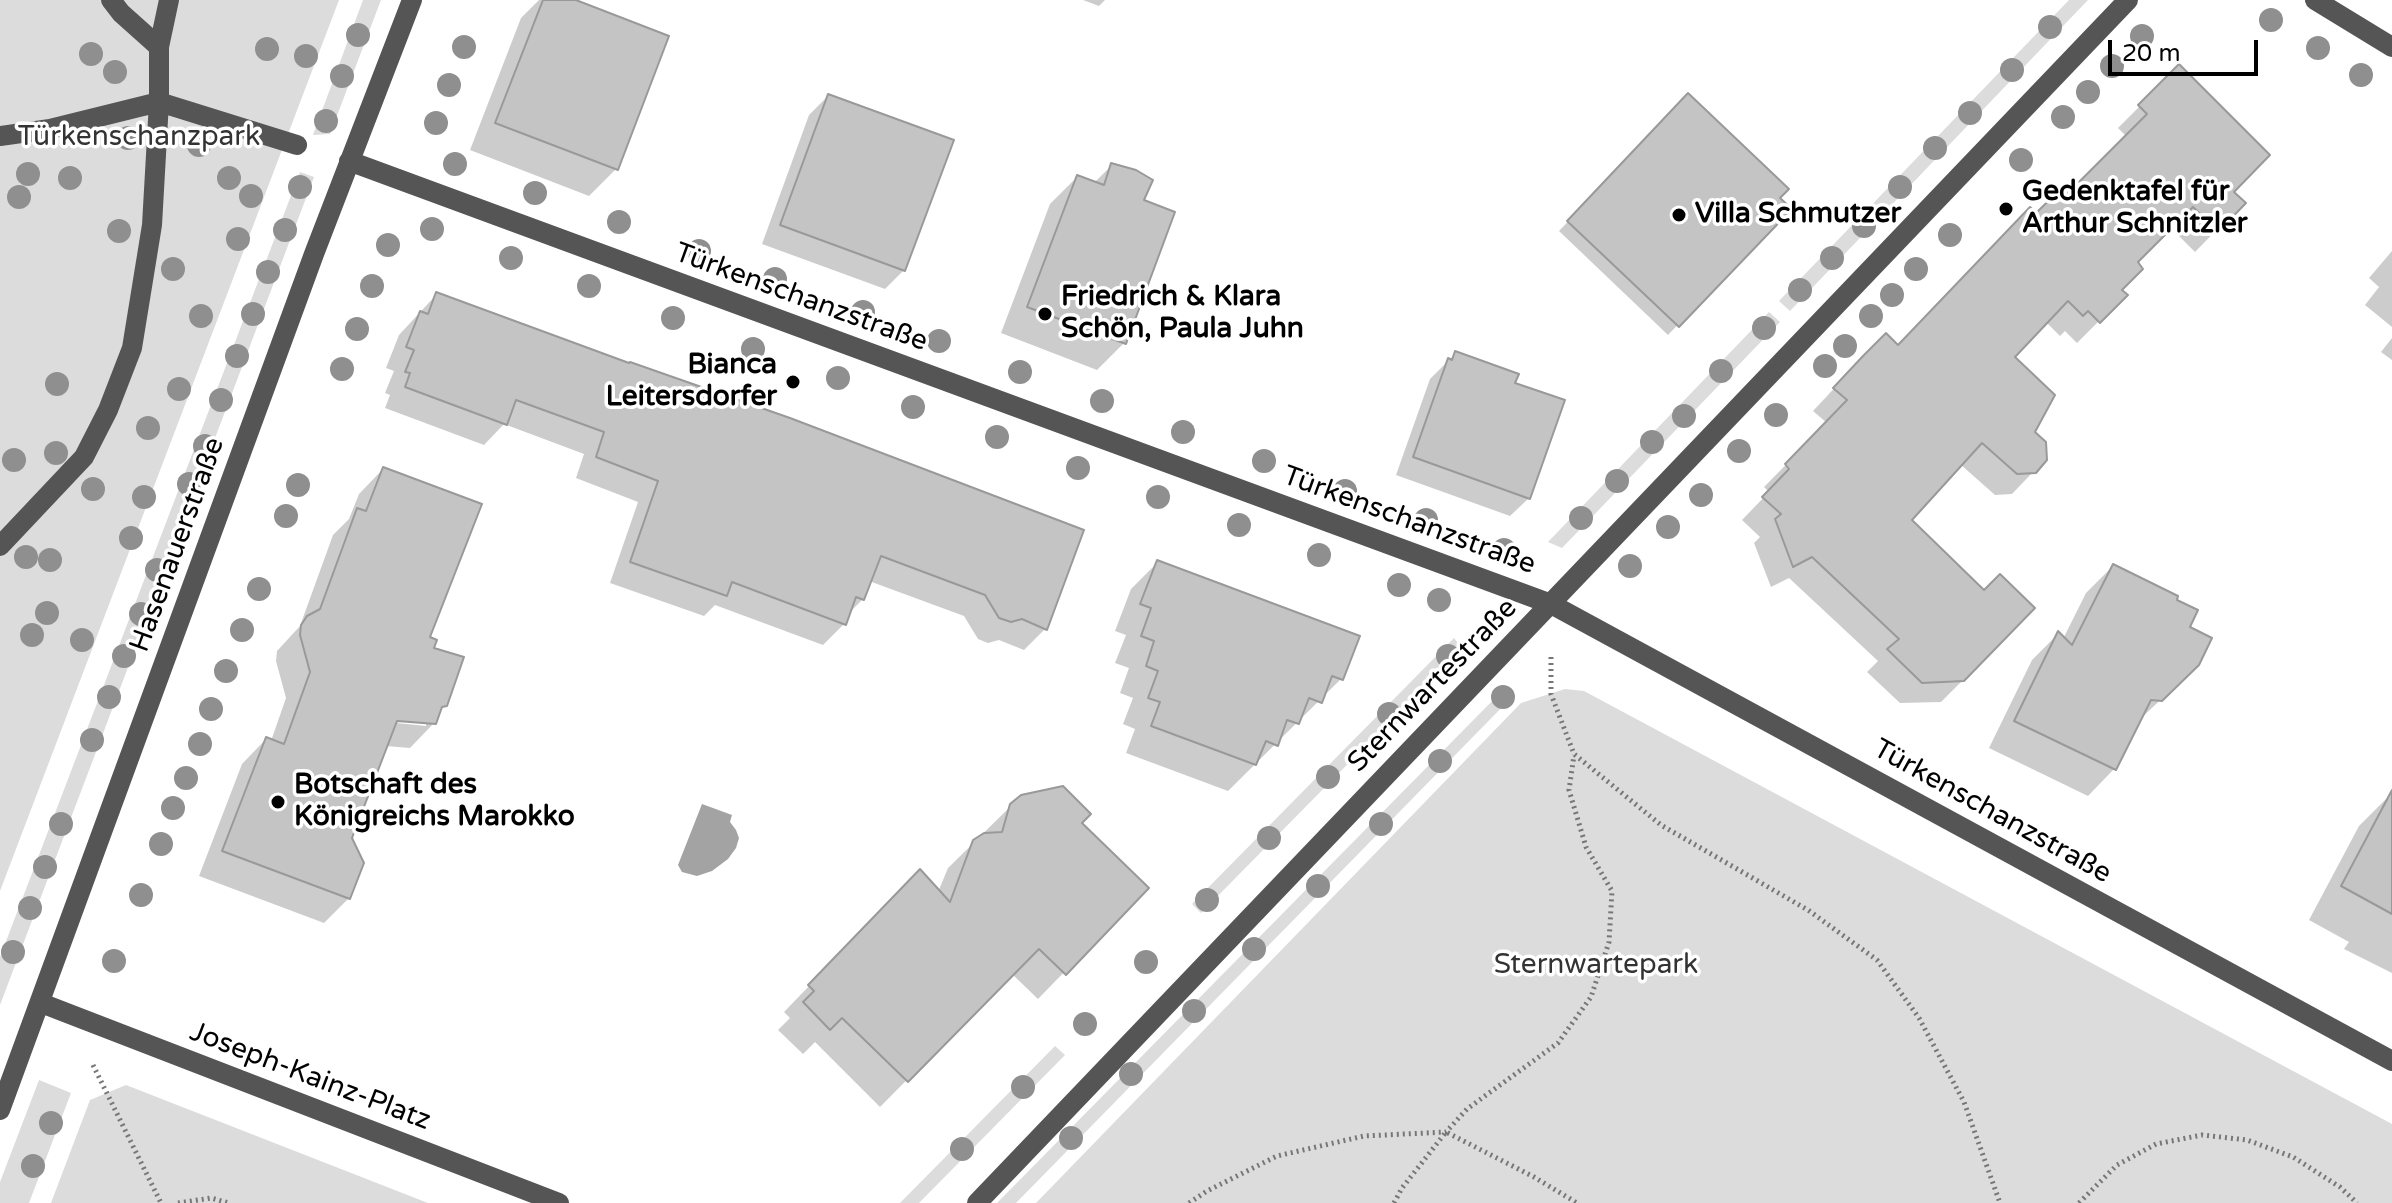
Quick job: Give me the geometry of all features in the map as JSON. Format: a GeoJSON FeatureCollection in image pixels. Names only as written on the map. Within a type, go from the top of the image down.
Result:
{"type":"FeatureCollection","features":[{"type":"Feature","properties":{"kind":"street"},"geometry":{"type":"LineString","coordinates":[[111,0],[159,47]]}},
{"type":"Feature","properties":{"kind":"street"},"geometry":{"type":"LineString","coordinates":[[0,546],[84,457],[108,410],[132,348],[152,225],[159,47],[169,0]]}},
{"type":"Feature","properties":{"kind":"street","name":"Hasenauerstraße"},"geometry":{"type":"LineString","coordinates":[[0,1110],[349,161],[412,0]]}},
{"type":"Feature","properties":{"kind":"street","name":"Sternwartestraße"},"geometry":{"type":"LineString","coordinates":[[977,1203],[2128,0]]}},
{"type":"Feature","properties":{"kind":"street"},"geometry":{"type":"LineString","coordinates":[[2315,0],[2392,47]]}},
{"type":"Feature","properties":{"kind":"street"},"geometry":{"type":"LineString","coordinates":[[0,136],[50,129],[159,102],[297,145]]}},
{"type":"Feature","properties":{"kind":"street","name":"Türkenschanzstraße"},"geometry":{"type":"LineString","coordinates":[[349,161],[1551,604],[2392,1061]]}},
{"type":"Feature","properties":{"kind":"street","name":"Joseph-Kainz-Platz"},"geometry":{"type":"LineString","coordinates":[[41,1003],[559,1203]]}},
{"type":"Feature","properties":{"kind":"path"},"geometry":{"type":"LineString","coordinates":[[1394,1203],[1402,1188],[1467,1109],[1558,1043],[1591,997],[1609,942],[1612,891],[1586,847],[1569,790],[1574,754],[1551,694],[1551,604]]}},
{"type":"Feature","properties":{"kind":"path"},"geometry":{"type":"LineString","coordinates":[[1574,754],[1661,825],[1808,910],[1877,960],[1919,1018],[1964,1102],[2000,1203]]}},
{"type":"Feature","properties":{"kind":"path"},"geometry":{"type":"LineString","coordinates":[[93,1065],[161,1203]]}},
{"type":"Feature","properties":{"kind":"path"},"geometry":{"type":"LineString","coordinates":[[1189,1203],[1277,1156],[1364,1136],[1446,1132],[1577,1203]]}},
{"type":"Feature","properties":{"kind":"path"},"geometry":{"type":"LineString","coordinates":[[2079,1203],[2117,1165],[2156,1144],[2202,1135],[2247,1140],[2293,1157],[2340,1187],[2357,1203]]}},
{"type":"Feature","properties":{"kind":"path"},"geometry":{"type":"LineString","coordinates":[[178,1203],[211,1198],[229,1203]]}},
{"type":"Feature","properties":{"kind":"green space","name":"Türkenschanzpark"},"geometry":{"type":"Polygon","coordinates":[[[0,0],[339,0],[0,891],[0,0]]]}},
{"type":"Feature","properties":{"kind":"green space"},"geometry":{"type":"Polygon","coordinates":[[[363,0],[381,0],[330,134],[313,135],[363,0]]]}},
{"type":"Feature","properties":{"kind":"green space"},"geometry":{"type":"Polygon","coordinates":[[[2069,0],[2088,0],[1790,311],[1779,301],[2069,0]]]}},
{"type":"Feature","properties":{"kind":"green space"},"geometry":{"type":"Polygon","coordinates":[[[300,172],[314,177],[0,1005],[0,957],[300,172]]]}},
{"type":"Feature","properties":{"kind":"green space"},"geometry":{"type":"Polygon","coordinates":[[[1769,312],[1780,322],[1562,548],[1548,542],[1769,312]]]}},
{"type":"Feature","properties":{"kind":"green space"},"geometry":{"type":"Polygon","coordinates":[[[1454,638],[1462,648],[1201,913],[1192,904],[1454,638]]]}},
{"type":"Feature","properties":{"kind":"green space"},"geometry":{"type":"Polygon","coordinates":[[[1505,688],[1513,696],[1016,1203],[997,1203],[1505,688]]]}},
{"type":"Feature","properties":{"kind":"green space","name":"Sternwartepark"},"geometry":{"type":"Polygon","coordinates":[[[1565,689],[1584,691],[2392,1124],[2392,1203],[1036,1203],[1521,703],[1565,689]]]}},
{"type":"Feature","properties":{"kind":"green space"},"geometry":{"type":"Polygon","coordinates":[[[1055,1046],[1065,1055],[919,1203],[900,1203],[1055,1046]]]}},
{"type":"Feature","properties":{"kind":"green space"},"geometry":{"type":"Polygon","coordinates":[[[39,1080],[71,1093],[29,1203],[0,1203],[0,1182],[39,1080]]]}},
{"type":"Feature","properties":{"kind":"green space"},"geometry":{"type":"Polygon","coordinates":[[[126,1085],[428,1203],[51,1203],[90,1100],[126,1085]]]}},
{"type":"Feature","properties":{"kind":"shaded area"},"geometry":{"type":"Polygon","coordinates":[[[702,804],[732,815],[730,822],[739,838],[728,859],[712,871],[697,876],[682,872],[678,865],[702,804]]]}},
{"type":"Feature","properties":{"kind":"building"},"geometry":{"type":"Polygon","coordinates":[[[543,0],[576,0],[669,36],[618,170],[495,123],[543,0]]]}},
{"type":"Feature","properties":{"kind":"building"},"geometry":{"type":"Polygon","coordinates":[[[2179,64],[2270,155],[2234,192],[2246,203],[2218,232],[2193,207],[2138,262],[2143,269],[2122,290],[2128,295],[2100,323],[2088,311],[2083,316],[2068,301],[2015,357],[2055,395],[2035,432],[2046,442],[2047,460],[2036,473],[2017,474],[1982,443],[1912,520],[1984,590],[2000,574],[2035,608],[1964,681],[1922,683],[1887,649],[1899,639],[1812,557],[1793,567],[1775,519],[1781,514],[1762,497],[1789,469],[1785,464],[1847,400],[1833,388],[1863,356],[1886,333],[1898,345],[2030,207],[2036,213],[2071,179],[2077,184],[2147,114],[2138,105],[2179,64]]]}},
{"type":"Feature","properties":{"kind":"building","name":"Villa Schmutzer"},"geometry":{"type":"Polygon","coordinates":[[[1688,93],[1789,189],[1780,198],[1792,209],[1679,327],[1567,221],[1688,93]]]}},
{"type":"Feature","properties":{"kind":"building"},"geometry":{"type":"Polygon","coordinates":[[[828,94],[954,140],[905,271],[780,225],[828,94]]]}},
{"type":"Feature","properties":{"kind":"building"},"geometry":{"type":"Polygon","coordinates":[[[1111,163],[1136,170],[1153,180],[1144,200],[1175,212],[1126,344],[1027,307],[1077,175],[1104,185],[1111,163]]]}},
{"type":"Feature","properties":{"kind":"building"},"geometry":{"type":"Polygon","coordinates":[[[436,292],[790,418],[1084,530],[1047,630],[1022,619],[1011,622],[999,618],[985,595],[881,556],[864,600],[856,597],[846,625],[732,582],[727,596],[630,562],[658,481],[596,457],[604,432],[516,400],[507,425],[405,387],[410,373],[405,372],[414,350],[406,347],[420,311],[428,314],[436,292]]]}},
{"type":"Feature","properties":{"kind":"building"},"geometry":{"type":"Polygon","coordinates":[[[1455,351],[1519,374],[1515,383],[1565,400],[1530,499],[1413,457],[1448,358],[1452,360],[1455,351]]]}},
{"type":"Feature","properties":{"kind":"building"},"geometry":{"type":"Polygon","coordinates":[[[383,467],[482,504],[430,637],[437,640],[434,648],[464,657],[447,706],[442,707],[436,724],[397,721],[352,838],[364,863],[350,899],[222,851],[266,737],[284,744],[310,672],[300,635],[301,625],[307,616],[320,609],[357,508],[366,511],[383,467]]]}},
{"type":"Feature","properties":{"kind":"building"},"geometry":{"type":"Polygon","coordinates":[[[1157,560],[1360,636],[1343,680],[1332,676],[1322,703],[1309,698],[1299,724],[1287,720],[1278,746],[1266,741],[1256,765],[1151,726],[1160,702],[1148,698],[1158,671],[1146,666],[1154,641],[1141,636],[1151,608],[1140,604],[1157,560]]]}},
{"type":"Feature","properties":{"kind":"building"},"geometry":{"type":"Polygon","coordinates":[[[2113,564],[2178,596],[2177,600],[2198,610],[2190,627],[2212,638],[2199,665],[2162,701],[2151,700],[2116,770],[2014,721],[2058,631],[2072,645],[2113,564]]]}},
{"type":"Feature","properties":{"kind":"building"},"geometry":{"type":"Polygon","coordinates":[[[1063,786],[1091,814],[1082,823],[1149,888],[1066,975],[1039,949],[908,1082],[842,1018],[830,1030],[803,1002],[814,991],[808,985],[920,869],[950,902],[973,840],[984,833],[1002,832],[1010,804],[1021,795],[1063,786]]]}},
{"type":"Feature","properties":{"kind":"building"},"geometry":{"type":"Polygon","coordinates":[[[2392,790],[2392,914],[2341,886],[2392,790]]]}},
{"type":"Feature","properties":{"kind":"place","name":"Gedenktafel für Arthur Schnitzler"},"geometry":{"type":"Point","coordinates":[2006,209]}},
{"type":"Feature","properties":{"kind":"place","name":"Villa Schmutzer"},"geometry":{"type":"Point","coordinates":[1679,215]}},
{"type":"Feature","properties":{"kind":"place","name":"Friedrich & Klara Schön, Paula Juhn"},"geometry":{"type":"Point","coordinates":[1045,314]}},
{"type":"Feature","properties":{"kind":"place","name":"Bianca Leitersdorfer"},"geometry":{"type":"Point","coordinates":[793,382]}},
{"type":"Feature","properties":{"kind":"place","name":"Botschaft des Königreichs Marokko"},"geometry":{"type":"Point","coordinates":[278,802]}}]}
